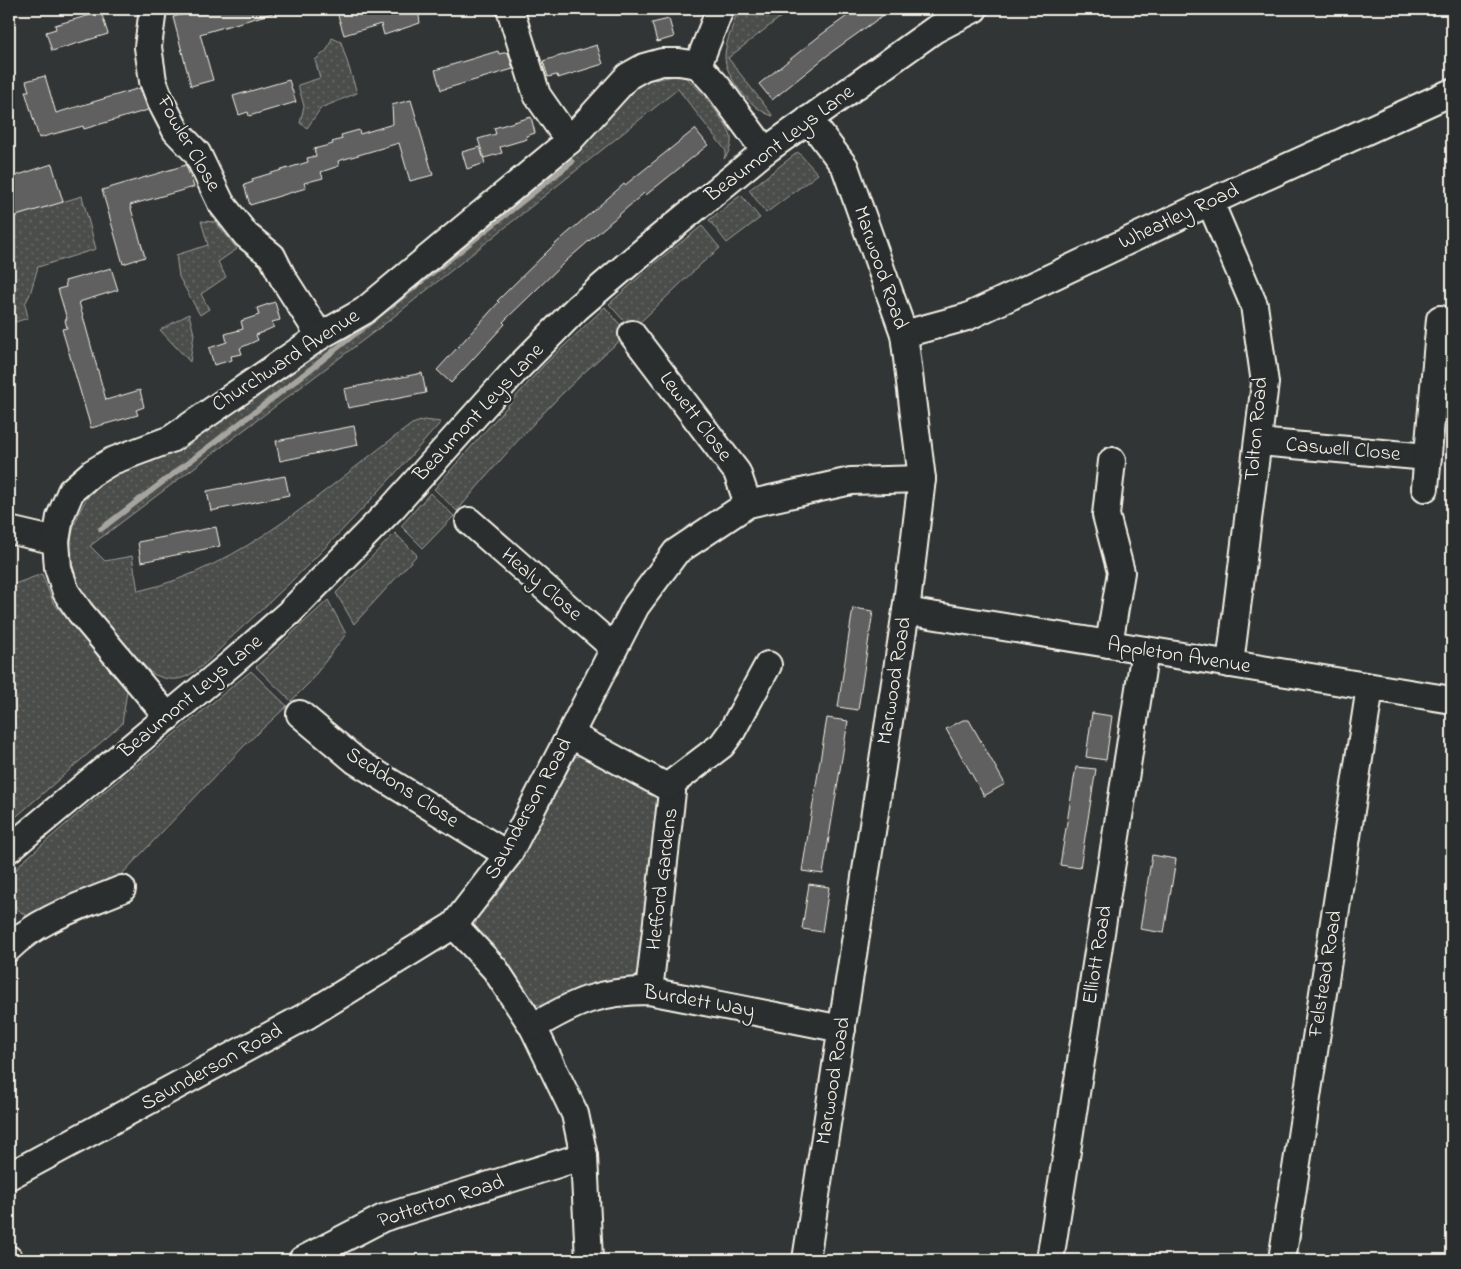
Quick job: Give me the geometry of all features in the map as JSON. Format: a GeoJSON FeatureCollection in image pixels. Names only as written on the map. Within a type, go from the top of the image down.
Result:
{"type":"FeatureCollection","features":[{"type":"Feature","properties":{"kind":"street","name":"Fowler Close"},"geometry":{"type":"LineString","coordinates":[[153,9],[148,46],[153,80],[161,102],[176,131],[197,153],[221,203],[246,235],[272,256],[283,278],[320,336]]}},
{"type":"Feature","properties":{"kind":"street"},"geometry":{"type":"LineString","coordinates":[[510,9],[537,95],[569,141]]}},
{"type":"Feature","properties":{"kind":"street"},"geometry":{"type":"LineString","coordinates":[[720,9],[698,65],[717,86],[765,151]]}},
{"type":"Feature","properties":{"kind":"street","name":"Beaumont Leys Lane"},"geometry":{"type":"LineString","coordinates":[[9,849],[168,717],[289,613],[393,507],[513,373],[577,308],[646,248],[765,151],[934,30],[974,9]]}},
{"type":"Feature","properties":{"kind":"street","name":"Churchward Avenue"},"geometry":{"type":"LineString","coordinates":[[168,717],[80,612],[66,592],[58,568],[56,541],[60,517],[71,491],[92,473],[112,461],[171,439],[320,336],[364,311],[569,141],[628,76],[644,67],[662,62],[698,65]]}},
{"type":"Feature","properties":{"kind":"street","name":"Wheatley Road"},"geometry":{"type":"LineString","coordinates":[[904,334],[967,317],[1210,202],[1452,92]]}},
{"type":"Feature","properties":{"kind":"street","name":"Marwood Road"},"geometry":{"type":"LineString","coordinates":[[806,1260],[906,611],[922,479],[904,334],[845,167],[810,119]]}},
{"type":"Feature","properties":{"kind":"street","name":"Tolton Road"},"geometry":{"type":"LineString","coordinates":[[1210,202],[1254,305],[1265,383],[1230,664]]}},
{"type":"Feature","properties":{"kind":"street","name":"Caswell Close"},"geometry":{"type":"LineString","coordinates":[[1425,488],[1440,319]]}},
{"type":"Feature","properties":{"kind":"street","name":"Lewett Close"},"geometry":{"type":"LineString","coordinates":[[632,334],[737,472],[748,504]]}},
{"type":"Feature","properties":{"kind":"street","name":"Caswell Close"},"geometry":{"type":"LineString","coordinates":[[1258,442],[1428,457]]}},
{"type":"Feature","properties":{"kind":"street"},"geometry":{"type":"LineString","coordinates":[[1109,644],[1121,572],[1106,515],[1112,461]]}},
{"type":"Feature","properties":{"kind":"street","name":"Saunderson Road"},"geometry":{"type":"LineString","coordinates":[[9,1176],[308,1015],[454,925],[508,855],[572,735],[636,606],[676,552],[748,504],[851,481],[922,479]]}},
{"type":"Feature","properties":{"kind":"street","name":"Healy Close"},"geometry":{"type":"LineString","coordinates":[[469,521],[614,648]]}},
{"type":"Feature","properties":{"kind":"street"},"geometry":{"type":"LineString","coordinates":[[9,530],[56,541]]}},
{"type":"Feature","properties":{"kind":"street","name":"Appleton Avenue"},"geometry":{"type":"LineString","coordinates":[[906,611],[1452,700]]}},
{"type":"Feature","properties":{"kind":"street","name":"Elliott Road"},"geometry":{"type":"LineString","coordinates":[[1050,1260],[1145,650]]}},
{"type":"Feature","properties":{"kind":"street"},"geometry":{"type":"LineString","coordinates":[[667,786],[722,745],[732,731],[768,665]]}},
{"type":"Feature","properties":{"kind":"street","name":"Felstead Road"},"geometry":{"type":"LineString","coordinates":[[1282,1260],[1370,687]]}},
{"type":"Feature","properties":{"kind":"street","name":"Seddons Close"},"geometry":{"type":"LineString","coordinates":[[300,714],[356,761],[508,855]]}},
{"type":"Feature","properties":{"kind":"street","name":"Hefford Gardens"},"geometry":{"type":"LineString","coordinates":[[572,735],[667,786],[672,792],[673,801],[649,991]]}},
{"type":"Feature","properties":{"kind":"street"},"geometry":{"type":"LineString","coordinates":[[13,934],[122,889]]}},
{"type":"Feature","properties":{"kind":"street"},"geometry":{"type":"LineString","coordinates":[[454,925],[495,969],[533,1027],[575,1114],[584,1156],[589,1260]]}},
{"type":"Feature","properties":{"kind":"street","name":"Burdett Way"},"geometry":{"type":"LineString","coordinates":[[533,1027],[565,1008],[594,996],[622,991],[649,991],[842,1029]]}},
{"type":"Feature","properties":{"kind":"street","name":"Potterton Road"},"geometry":{"type":"LineString","coordinates":[[302,1260],[383,1218],[584,1156]]}},
{"type":"Feature","properties":{"kind":"shaded area"},"geometry":{"type":"Polygon","coordinates":[[[737,9],[791,9],[728,58],[773,116],[765,113],[749,100],[734,83],[729,73],[725,55],[737,9]]]}},
{"type":"Feature","properties":{"kind":"shaded area"},"geometry":{"type":"Polygon","coordinates":[[[332,38],[341,42],[357,93],[321,108],[307,128],[300,123],[304,106],[298,85],[320,78],[315,60],[327,50],[332,38]]]}},
{"type":"Feature","properties":{"kind":"shaded area"},"geometry":{"type":"Polygon","coordinates":[[[653,76],[655,80],[674,76],[686,78],[704,96],[725,124],[731,137],[730,149],[724,159],[726,151],[678,89],[382,326],[90,546],[105,561],[132,556],[138,591],[177,580],[214,564],[283,522],[412,424],[424,420],[441,422],[316,557],[205,663],[193,673],[178,679],[164,678],[151,673],[96,612],[82,591],[73,569],[71,545],[76,520],[91,492],[87,488],[95,480],[192,442],[367,321],[629,91],[653,76]]]}},
{"type":"Feature","properties":{"kind":"shaded area"},"geometry":{"type":"Polygon","coordinates":[[[798,152],[818,174],[766,213],[749,190],[798,152]]]}},
{"type":"Feature","properties":{"kind":"shaded area"},"geometry":{"type":"Polygon","coordinates":[[[741,195],[760,218],[727,243],[709,220],[741,195]]]}},
{"type":"Feature","properties":{"kind":"shaded area"},"geometry":{"type":"Polygon","coordinates":[[[82,196],[96,249],[38,267],[25,304],[28,318],[9,324],[9,218],[82,196]]]}},
{"type":"Feature","properties":{"kind":"shaded area"},"geometry":{"type":"Polygon","coordinates":[[[201,221],[216,222],[237,249],[218,262],[226,277],[201,294],[209,309],[200,315],[179,277],[176,255],[208,245],[201,221]]]}},
{"type":"Feature","properties":{"kind":"shaded area"},"geometry":{"type":"Polygon","coordinates":[[[702,226],[720,248],[632,330],[609,304],[656,262],[702,226]]]}},
{"type":"Feature","properties":{"kind":"shaded area"},"geometry":{"type":"Polygon","coordinates":[[[605,307],[628,334],[560,396],[497,464],[457,511],[434,489],[543,366],[605,307]]]}},
{"type":"Feature","properties":{"kind":"shaded area"},"geometry":{"type":"Polygon","coordinates":[[[189,314],[194,334],[190,362],[160,330],[189,314]]]}},
{"type":"Feature","properties":{"kind":"shaded area"},"geometry":{"type":"Polygon","coordinates":[[[430,493],[454,516],[423,548],[401,526],[430,493]]]}},
{"type":"Feature","properties":{"kind":"shaded area"},"geometry":{"type":"Polygon","coordinates":[[[395,533],[417,555],[354,624],[336,593],[395,533]]]}},
{"type":"Feature","properties":{"kind":"shaded area"},"geometry":{"type":"Polygon","coordinates":[[[42,574],[53,602],[127,691],[122,724],[9,823],[9,586],[42,574]]]}},
{"type":"Feature","properties":{"kind":"shaded area"},"geometry":{"type":"Polygon","coordinates":[[[328,600],[346,634],[309,683],[291,701],[256,667],[328,600]]]}},
{"type":"Feature","properties":{"kind":"shaded area"},"geometry":{"type":"Polygon","coordinates":[[[251,671],[287,706],[245,745],[122,874],[31,917],[23,914],[13,902],[11,894],[12,878],[20,864],[88,805],[251,671]]]}},
{"type":"Feature","properties":{"kind":"shaded area"},"geometry":{"type":"Polygon","coordinates":[[[581,755],[670,798],[645,967],[637,978],[548,1006],[532,1004],[474,933],[475,926],[480,914],[502,888],[522,856],[575,757],[581,755]]]}},
{"type":"Feature","properties":{"kind":"building"},"geometry":{"type":"Polygon","coordinates":[[[203,9],[272,9],[273,13],[200,34],[213,80],[191,86],[173,17],[203,9]]]}},
{"type":"Feature","properties":{"kind":"building"},"geometry":{"type":"Polygon","coordinates":[[[336,9],[418,9],[420,23],[384,35],[381,24],[344,35],[336,9]]]}},
{"type":"Feature","properties":{"kind":"building"},"geometry":{"type":"Polygon","coordinates":[[[857,9],[892,9],[833,51],[772,100],[759,84],[857,9]]]}},
{"type":"Feature","properties":{"kind":"building"},"geometry":{"type":"Polygon","coordinates":[[[101,12],[108,34],[52,51],[46,32],[56,29],[55,25],[101,12]]]}},
{"type":"Feature","properties":{"kind":"building"},"geometry":{"type":"Polygon","coordinates":[[[669,19],[674,37],[657,42],[652,23],[669,19]]]}},
{"type":"Feature","properties":{"kind":"building"},"geometry":{"type":"Polygon","coordinates":[[[597,45],[603,64],[558,78],[557,75],[548,77],[543,61],[597,45]]]}},
{"type":"Feature","properties":{"kind":"building"},"geometry":{"type":"Polygon","coordinates":[[[498,51],[499,54],[508,52],[513,69],[441,90],[435,70],[498,51]]]}},
{"type":"Feature","properties":{"kind":"building"},"geometry":{"type":"Polygon","coordinates":[[[45,76],[56,113],[140,88],[148,110],[84,129],[83,126],[39,138],[25,91],[29,91],[26,81],[45,76]]]}},
{"type":"Feature","properties":{"kind":"building"},"geometry":{"type":"Polygon","coordinates":[[[289,80],[296,102],[249,116],[248,112],[239,115],[233,96],[289,80]]]}},
{"type":"Feature","properties":{"kind":"building"},"geometry":{"type":"Polygon","coordinates":[[[411,100],[433,175],[410,181],[399,143],[338,161],[339,166],[321,172],[323,178],[304,183],[306,188],[250,205],[244,185],[253,182],[252,179],[308,162],[307,158],[316,156],[314,149],[333,144],[332,142],[342,139],[341,135],[359,130],[360,134],[393,124],[392,105],[411,100]]]}},
{"type":"Feature","properties":{"kind":"building"},"geometry":{"type":"Polygon","coordinates":[[[531,117],[535,133],[526,136],[527,139],[500,147],[502,153],[484,158],[478,139],[496,134],[494,128],[531,117]]]}},
{"type":"Feature","properties":{"kind":"building"},"geometry":{"type":"Polygon","coordinates":[[[695,129],[708,145],[646,195],[644,193],[566,261],[503,322],[505,324],[451,383],[437,370],[499,302],[497,301],[554,245],[624,184],[695,129]]]}},
{"type":"Feature","properties":{"kind":"building"},"geometry":{"type":"Polygon","coordinates":[[[480,147],[485,163],[467,169],[462,152],[480,147]]]}},
{"type":"Feature","properties":{"kind":"building"},"geometry":{"type":"Polygon","coordinates":[[[52,164],[63,202],[9,218],[9,178],[52,164]]]}},
{"type":"Feature","properties":{"kind":"building"},"geometry":{"type":"Polygon","coordinates":[[[186,165],[194,187],[130,205],[145,257],[123,264],[102,190],[186,165]]]}},
{"type":"Feature","properties":{"kind":"building"},"geometry":{"type":"Polygon","coordinates":[[[111,268],[118,290],[79,302],[106,400],[140,390],[144,407],[136,410],[138,415],[91,428],[62,329],[67,328],[65,320],[67,319],[58,289],[66,287],[65,281],[111,268]]]}},
{"type":"Feature","properties":{"kind":"building"},"geometry":{"type":"Polygon","coordinates":[[[275,302],[280,320],[272,322],[274,327],[256,335],[258,340],[240,348],[242,354],[231,356],[232,360],[214,365],[209,348],[227,342],[225,334],[243,329],[241,321],[259,315],[257,308],[275,302]]]}},
{"type":"Feature","properties":{"kind":"building"},"geometry":{"type":"Polygon","coordinates":[[[422,373],[426,393],[348,408],[344,389],[422,373]]]}},
{"type":"Feature","properties":{"kind":"building"},"geometry":{"type":"Polygon","coordinates":[[[354,426],[358,445],[280,461],[276,441],[354,426]]]}},
{"type":"Feature","properties":{"kind":"building"},"geometry":{"type":"Polygon","coordinates":[[[285,476],[289,495],[211,511],[207,491],[285,476]]]}},
{"type":"Feature","properties":{"kind":"building"},"geometry":{"type":"Polygon","coordinates":[[[216,527],[220,546],[141,562],[138,542],[216,527]]]}},
{"type":"Feature","properties":{"kind":"building"},"geometry":{"type":"Polygon","coordinates":[[[853,608],[873,611],[858,710],[838,707],[853,608]]]}},
{"type":"Feature","properties":{"kind":"building"},"geometry":{"type":"Polygon","coordinates":[[[1092,713],[1112,716],[1106,760],[1086,757],[1092,713]]]}},
{"type":"Feature","properties":{"kind":"building"},"geometry":{"type":"Polygon","coordinates":[[[827,718],[848,721],[823,874],[802,871],[827,718]]]}},
{"type":"Feature","properties":{"kind":"building"},"geometry":{"type":"Polygon","coordinates":[[[963,720],[969,720],[1005,784],[984,796],[946,729],[963,720]]]}},
{"type":"Feature","properties":{"kind":"building"},"geometry":{"type":"Polygon","coordinates":[[[1076,767],[1096,769],[1080,868],[1060,865],[1076,767]]]}},
{"type":"Feature","properties":{"kind":"building"},"geometry":{"type":"Polygon","coordinates":[[[1152,855],[1176,859],[1164,933],[1140,929],[1152,855]]]}},
{"type":"Feature","properties":{"kind":"building"},"geometry":{"type":"Polygon","coordinates":[[[809,884],[829,887],[822,932],[802,929],[809,884]]]}},
{"type":"Feature","properties":{"kind":"waterway"},"geometry":{"type":"LineString","coordinates":[[101,529],[307,372],[572,162]]}}]}
